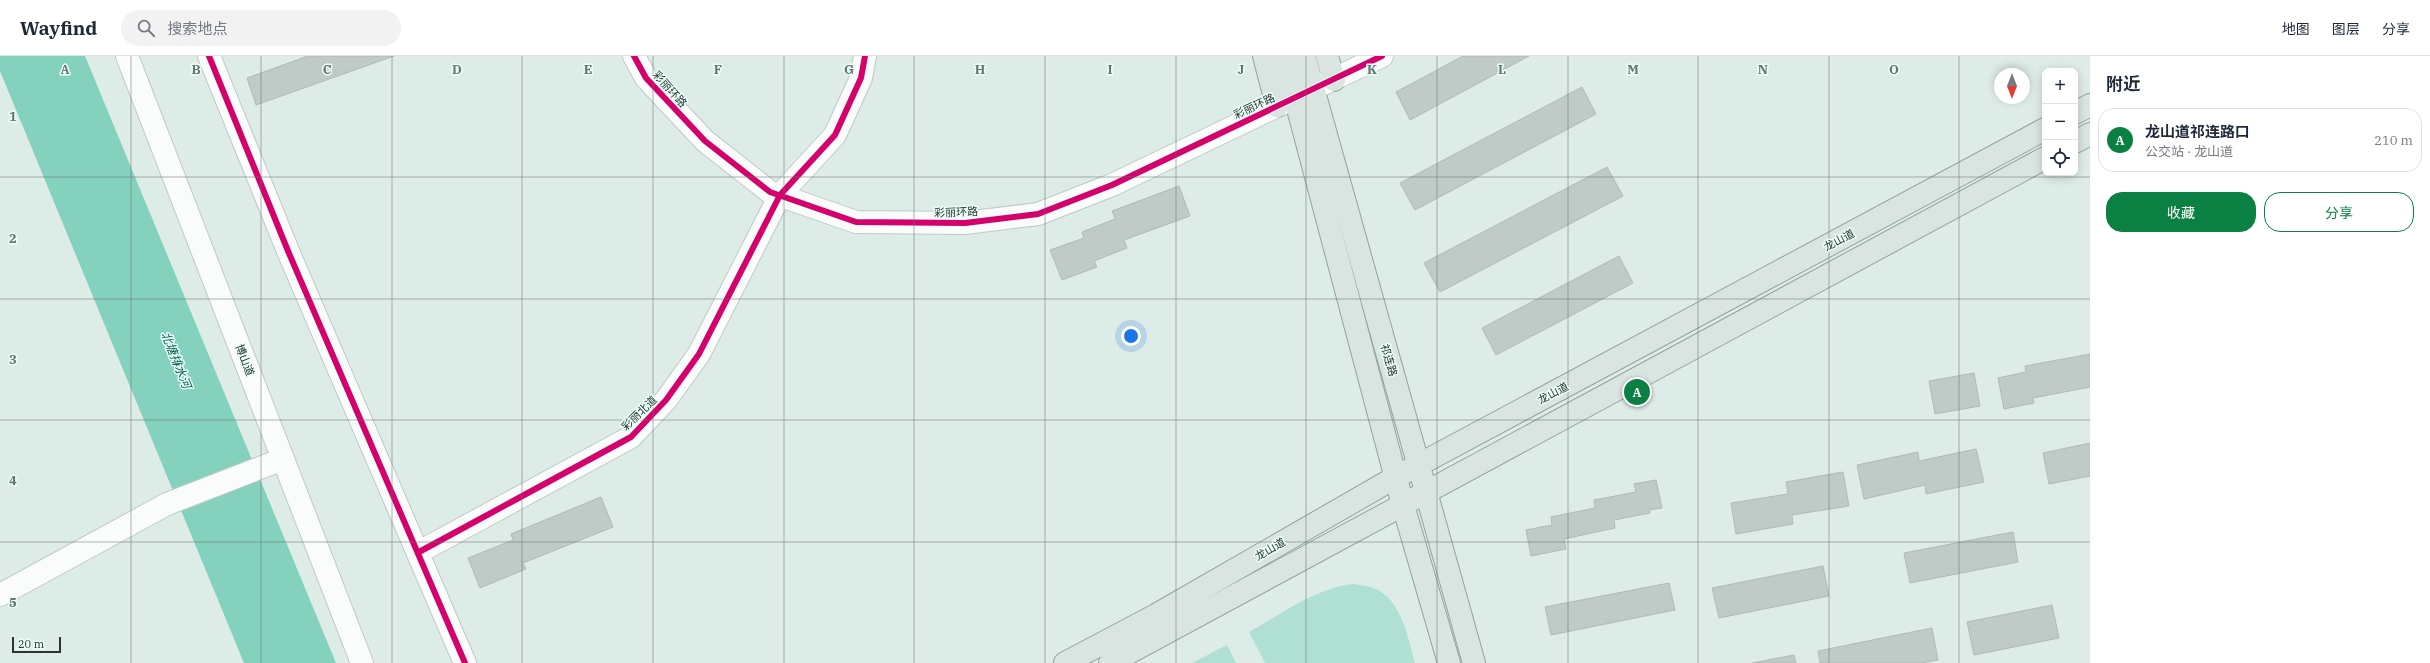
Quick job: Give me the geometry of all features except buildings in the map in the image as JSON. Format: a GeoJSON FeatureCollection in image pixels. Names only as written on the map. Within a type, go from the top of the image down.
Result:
{"type":"FeatureCollection","features":[{"type":"Feature","properties":{"kind":"main road"},"geometry":{"type":"LineString","coordinates":[[1264,56],[1295,98]]}},
{"type":"Feature","properties":{"kind":"main road","name":"祁连路"},"geometry":{"type":"LineString","coordinates":[[1284,56],[1403,505],[1449,663]]}},
{"type":"Feature","properties":{"kind":"main road","name":"祁连路"},"geometry":{"type":"LineString","coordinates":[[1304,56],[1295,98],[1418,465],[1474,663]]}},
{"type":"Feature","properties":{"kind":"main road"},"geometry":{"type":"LineString","coordinates":[[1327,56],[1334,80]]}},
{"type":"Feature","properties":{"kind":"main road"},"geometry":{"type":"LineString","coordinates":[[2078,111],[2090,105]]}},
{"type":"Feature","properties":{"kind":"main road","name":"龙山道"},"geometry":{"type":"LineString","coordinates":[[1065,663],[1156,615],[1396,476],[2042,131]]}},
{"type":"Feature","properties":{"kind":"main road"},"geometry":{"type":"LineString","coordinates":[[2078,140],[2090,134]]}},
{"type":"Feature","properties":{"kind":"main road"},"geometry":{"type":"LineString","coordinates":[[1110,663],[2042,160]]}},
{"type":"Feature","properties":{"kind":"street","name":"博山道"},"geometry":{"type":"LineString","coordinates":[[127,56],[362,663]]}},
{"type":"Feature","properties":{"kind":"street"},"geometry":{"type":"LineString","coordinates":[[209,56],[288,251],[466,663]]}},
{"type":"Feature","properties":{"kind":"street","name":"彩丽环路"},"geometry":{"type":"LineString","coordinates":[[634,56],[646,78],[704,141],[770,192],[856,222],[965,223],[1038,214],[1112,185],[1382,56]]}},
{"type":"Feature","properties":{"kind":"street","name":"彩丽北道"},"geometry":{"type":"LineString","coordinates":[[419,552],[631,437],[666,400],[700,354],[780,196],[835,135],[861,78],[865,56]]}},
{"type":"Feature","properties":{"kind":"street"},"geometry":{"type":"LineString","coordinates":[[0,595],[168,504],[283,459]]}},
{"type":"Feature","properties":{"kind":"shaded area"},"geometry":{"type":"Polygon","coordinates":[[[1353,584],[1374,588],[1384,594],[1391,601],[1397,610],[1406,631],[1415,663],[1265,663],[1249,632],[1312,596],[1339,586],[1353,584]]]}},
{"type":"Feature","properties":{"kind":"shaded area"},"geometry":{"type":"Polygon","coordinates":[[[1227,645],[1236,663],[1192,663],[1227,645]]]}},
{"type":"Feature","properties":{"kind":"water","name":"北塘排水河"},"geometry":{"type":"Polygon","coordinates":[[[0,56],[85,56],[336,663],[244,663],[0,71],[0,56]]]}},
{"type":"Feature","properties":{"kind":"cycle path"},"geometry":{"type":"LineString","coordinates":[[209,56],[288,251],[465,663]]}},
{"type":"Feature","properties":{"kind":"cycle path"},"geometry":{"type":"LineString","coordinates":[[634,56],[646,78],[705,141],[770,192],[856,222],[965,223],[1038,214],[1112,185],[1382,56]]}},
{"type":"Feature","properties":{"kind":"cycle path"},"geometry":{"type":"LineString","coordinates":[[419,552],[631,437],[666,400],[699,354],[780,195],[835,135],[861,78],[865,56]]}},
{"type":"Feature","properties":{"kind":"place","name":"龙山道祁连路口"},"geometry":{"type":"Point","coordinates":[1637,392]}}]}
